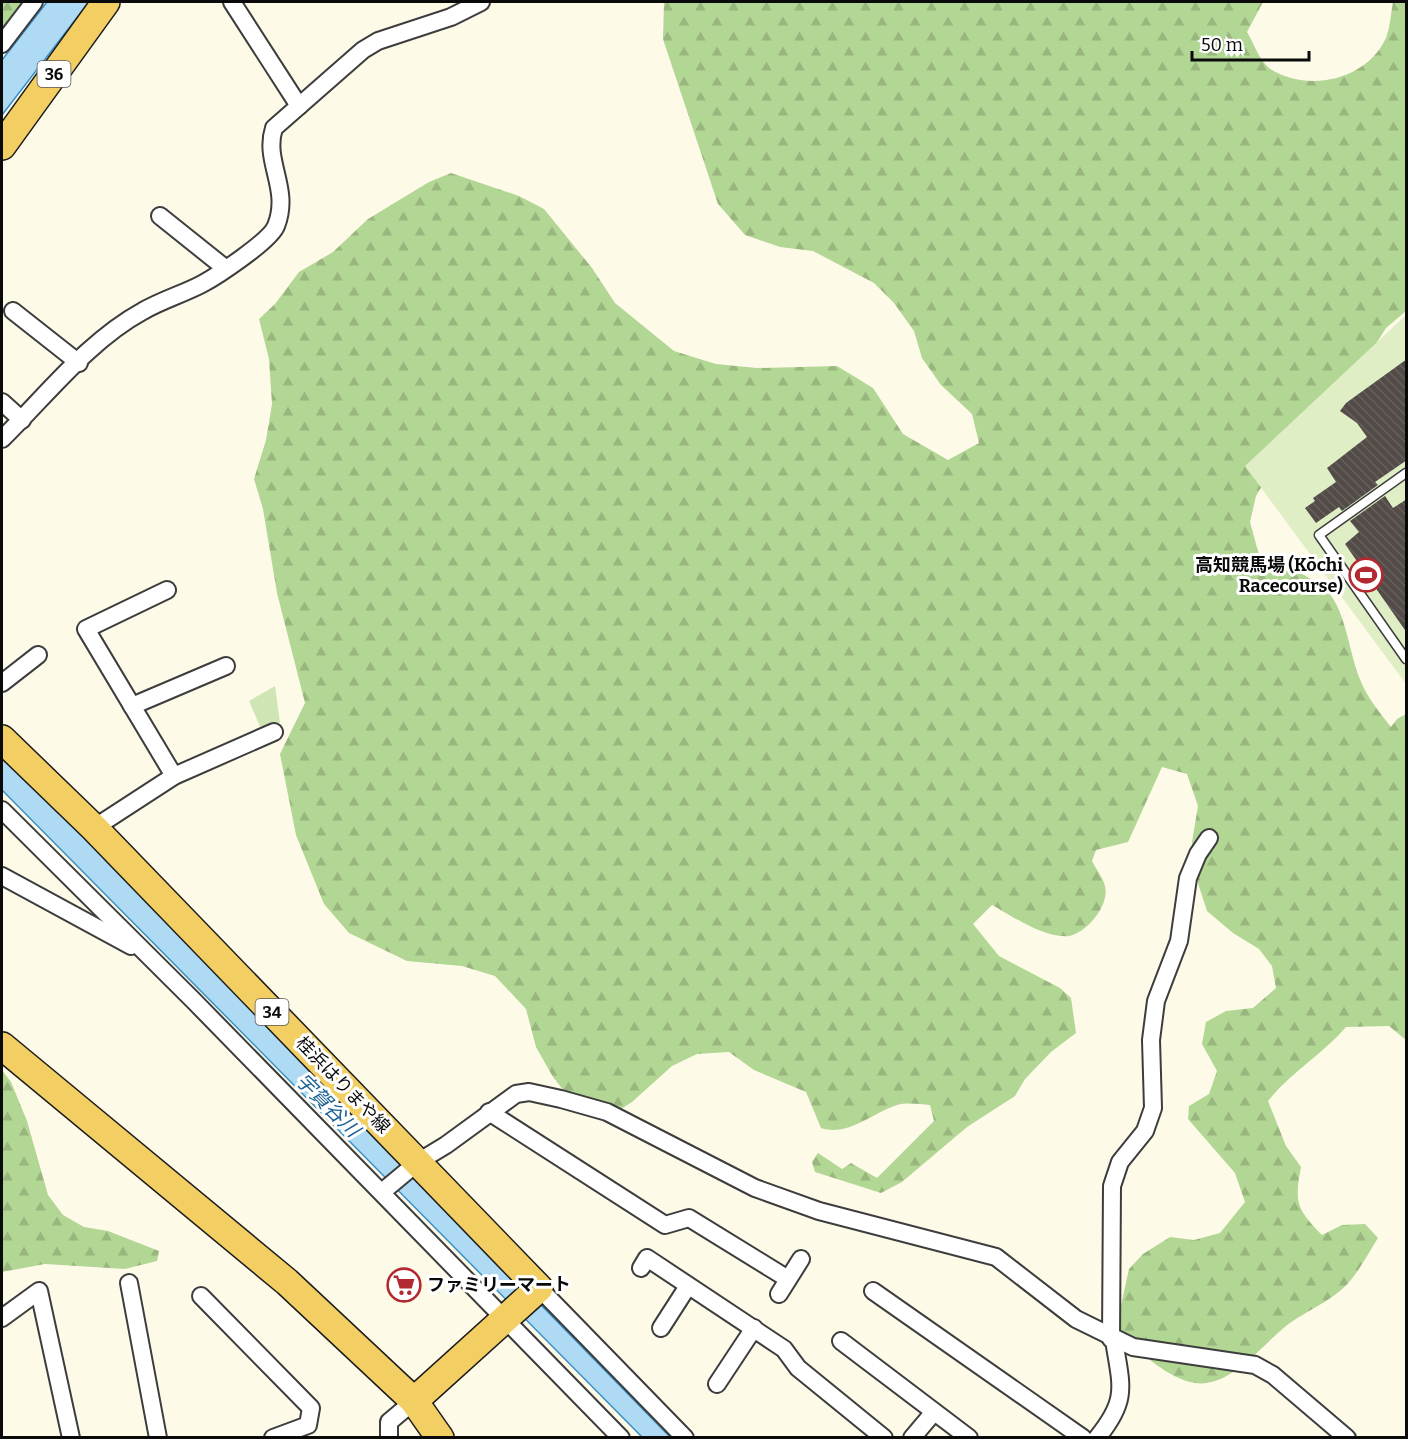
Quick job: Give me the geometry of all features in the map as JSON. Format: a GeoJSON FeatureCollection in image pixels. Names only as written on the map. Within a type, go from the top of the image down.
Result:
{"type":"FeatureCollection","features":[{"type":"Feature","properties":{"kind":"main road","name":"36"},"geometry":{"type":"LineString","coordinates":[[2,146],[106,2]]}},
{"type":"Feature","properties":{"kind":"main road","name":"桂浜はりまや線"},"geometry":{"type":"LineString","coordinates":[[2,739],[94,828],[535,1291]]}},
{"type":"Feature","properties":{"kind":"main road"},"geometry":{"type":"LineString","coordinates":[[2,1046],[287,1282],[414,1401],[440,1437]]}},
{"type":"Feature","properties":{"kind":"main road"},"geometry":{"type":"LineString","coordinates":[[414,1401],[535,1291]]}},
{"type":"Feature","properties":{"kind":"street"},"geometry":{"type":"LineString","coordinates":[[2,44],[34,2]]}},
{"type":"Feature","properties":{"kind":"street"},"geometry":{"type":"LineString","coordinates":[[232,2],[299,106]]}},
{"type":"Feature","properties":{"kind":"street"},"geometry":{"type":"LineString","coordinates":[[2,439],[120,325],[144,310],[203,284],[265,241],[275,228],[283,205],[270,141],[274,128],[363,50],[378,41],[451,17],[481,2]]}},
{"type":"Feature","properties":{"kind":"street"},"geometry":{"type":"LineString","coordinates":[[160,216],[225,268]]}},
{"type":"Feature","properties":{"kind":"street"},"geometry":{"type":"LineString","coordinates":[[13,311],[79,363]]}},
{"type":"Feature","properties":{"kind":"street"},"geometry":{"type":"LineString","coordinates":[[2,402],[22,420]]}},
{"type":"Feature","properties":{"kind":"street"},"geometry":{"type":"LineString","coordinates":[[167,590],[86,629],[174,776]]}},
{"type":"Feature","properties":{"kind":"street"},"geometry":{"type":"LineString","coordinates":[[2,683],[38,656]]}},
{"type":"Feature","properties":{"kind":"street"},"geometry":{"type":"LineString","coordinates":[[132,706],[226,666]]}},
{"type":"Feature","properties":{"kind":"street"},"geometry":{"type":"LineString","coordinates":[[94,828],[174,776],[274,732]]}},
{"type":"Feature","properties":{"kind":"street"},"geometry":{"type":"LineString","coordinates":[[2,810],[387,1187],[621,1437]]}},
{"type":"Feature","properties":{"kind":"street"},"geometry":{"type":"LineString","coordinates":[[873,1291],[1095,1437],[1120,1404],[1121,1389],[1113,1339],[1112,1186],[1120,1162],[1145,1131],[1153,1108],[1151,1040],[1156,1001],[1179,940],[1188,878],[1198,854],[1209,837]]}},
{"type":"Feature","properties":{"kind":"street"},"geometry":{"type":"LineString","coordinates":[[2,876],[148,955]]}},
{"type":"Feature","properties":{"kind":"street"},"geometry":{"type":"LineString","coordinates":[[387,1187],[413,1165],[446,1145],[516,1094],[529,1092],[607,1112],[755,1188],[819,1211],[996,1257],[1076,1319],[1133,1347],[1256,1365],[1273,1375],[1338,1435]]}},
{"type":"Feature","properties":{"kind":"street"},"geometry":{"type":"LineString","coordinates":[[489,1112],[665,1226],[689,1218],[788,1279]]}},
{"type":"Feature","properties":{"kind":"street"},"geometry":{"type":"LineString","coordinates":[[641,1268],[647,1258],[754,1328],[784,1349],[798,1368],[884,1437]]}},
{"type":"Feature","properties":{"kind":"street"},"geometry":{"type":"LineString","coordinates":[[779,1294],[801,1259]]}},
{"type":"Feature","properties":{"kind":"street"},"geometry":{"type":"LineString","coordinates":[[129,1282],[158,1437]]}},
{"type":"Feature","properties":{"kind":"street"},"geometry":{"type":"LineString","coordinates":[[661,1328],[688,1286]]}},
{"type":"Feature","properties":{"kind":"street"},"geometry":{"type":"LineString","coordinates":[[2,1318],[39,1291],[71,1437]]}},
{"type":"Feature","properties":{"kind":"street"},"geometry":{"type":"LineString","coordinates":[[535,1291],[685,1437]]}},
{"type":"Feature","properties":{"kind":"street"},"geometry":{"type":"LineString","coordinates":[[201,1296],[311,1408],[308,1425],[273,1437]]}},
{"type":"Feature","properties":{"kind":"street"},"geometry":{"type":"LineString","coordinates":[[717,1384],[754,1328]]}},
{"type":"Feature","properties":{"kind":"street"},"geometry":{"type":"LineString","coordinates":[[841,1341],[969,1437]]}},
{"type":"Feature","properties":{"kind":"street"},"geometry":{"type":"LineString","coordinates":[[389,1437],[388,1425],[392,1419],[414,1401]]}},
{"type":"Feature","properties":{"kind":"street"},"geometry":{"type":"LineString","coordinates":[[912,1437],[934,1412]]}},
{"type":"Feature","properties":{"kind":"lane"},"geometry":{"type":"LineString","coordinates":[[1407,473],[1319,535],[1407,658]]}},
{"type":"Feature","properties":{"kind":"green space"},"geometry":{"type":"Polygon","coordinates":[[[2,2],[26,2],[2,33],[2,2]]]}},
{"type":"Feature","properties":{"kind":"green space"},"geometry":{"type":"Polygon","coordinates":[[[664,2],[1263,2],[1247,32],[1263,61],[1269,68],[1284,76],[1317,81],[1350,73],[1365,64],[1377,53],[1386,38],[1393,2],[1406,2],[1406,311],[1386,328],[1365,361],[1300,423],[1256,496],[1250,522],[1259,555],[1309,578],[1331,596],[1342,617],[1355,667],[1362,684],[1391,727],[1397,719],[1406,714],[1406,1040],[1389,1026],[1346,1027],[1268,1101],[1286,1146],[1301,1167],[1298,1197],[1307,1218],[1322,1235],[1342,1225],[1365,1224],[1378,1238],[1358,1271],[1343,1288],[1286,1326],[1245,1364],[1221,1379],[1208,1383],[1195,1383],[1175,1376],[1120,1337],[1120,1310],[1129,1269],[1143,1254],[1170,1237],[1194,1240],[1220,1233],[1245,1202],[1235,1173],[1188,1119],[1189,1106],[1209,1094],[1217,1071],[1202,1044],[1206,1022],[1226,1011],[1253,1008],[1276,988],[1272,966],[1259,949],[1233,933],[1207,911],[1195,874],[1192,842],[1198,806],[1187,774],[1162,767],[1128,842],[1096,850],[1092,861],[1104,883],[1106,893],[1101,909],[1083,930],[1069,936],[1050,934],[1029,926],[992,905],[973,924],[999,956],[1060,988],[1071,998],[1076,1033],[1051,1052],[1025,1079],[1015,1096],[967,1127],[902,1182],[881,1193],[815,1172],[812,1162],[818,1153],[842,1169],[851,1163],[877,1178],[934,1121],[930,1105],[901,1104],[850,1127],[831,1130],[821,1128],[806,1092],[754,1070],[729,1052],[697,1054],[672,1066],[632,1102],[605,1119],[577,1107],[553,1077],[536,1047],[526,1009],[495,976],[462,966],[407,961],[349,933],[324,904],[296,835],[280,754],[305,703],[277,593],[263,509],[254,479],[266,440],[272,404],[269,359],[259,319],[275,304],[299,272],[333,252],[368,219],[429,182],[451,173],[519,196],[544,209],[592,268],[615,303],[674,351],[716,364],[757,368],[837,366],[873,388],[903,434],[948,460],[979,443],[972,414],[941,385],[922,358],[914,331],[894,303],[874,283],[813,251],[780,247],[745,235],[718,204],[663,39],[664,2]]]}},
{"type":"Feature","properties":{"kind":"green space","name":"高知競馬場 (Kōchi Racecourse)"},"geometry":{"type":"Polygon","coordinates":[[[1406,315],[1406,684],[1245,466],[1406,315]]]}},
{"type":"Feature","properties":{"kind":"green space"},"geometry":{"type":"Polygon","coordinates":[[[275,686],[280,723],[262,731],[249,701],[275,686]]]}},
{"type":"Feature","properties":{"kind":"green space"},"geometry":{"type":"Polygon","coordinates":[[[2,1070],[11,1082],[27,1121],[48,1195],[63,1215],[84,1227],[108,1231],[159,1251],[157,1261],[125,1269],[45,1264],[2,1272],[2,1070]]]}},
{"type":"Feature","properties":{"kind":"water"},"geometry":{"type":"Polygon","coordinates":[[[47,2],[89,2],[2,115],[2,60],[47,2]]]}},
{"type":"Feature","properties":{"kind":"water","name":"宇賀谷川"},"geometry":{"type":"Polygon","coordinates":[[[2,754],[670,1437],[642,1437],[2,790],[2,754]]]}},
{"type":"Feature","properties":{"kind":"building"},"geometry":{"type":"Polygon","coordinates":[[[1407,359],[1407,460],[1375,482],[1378,485],[1342,511],[1339,507],[1316,523],[1305,508],[1315,501],[1313,498],[1336,482],[1327,468],[1367,437],[1357,423],[1340,411],[1346,403],[1407,359]]]}},
{"type":"Feature","properties":{"kind":"building"},"geometry":{"type":"Polygon","coordinates":[[[1385,496],[1393,508],[1407,499],[1407,633],[1345,544],[1359,532],[1350,521],[1385,496]]]}},
{"type":"Feature","properties":{"kind":"place","name":"高知競馬場 (Kōchi Racecourse)"},"geometry":{"type":"Point","coordinates":[1366,575]}},
{"type":"Feature","properties":{"kind":"place","name":"ファミリーマート"},"geometry":{"type":"Point","coordinates":[404,1285]}}]}
